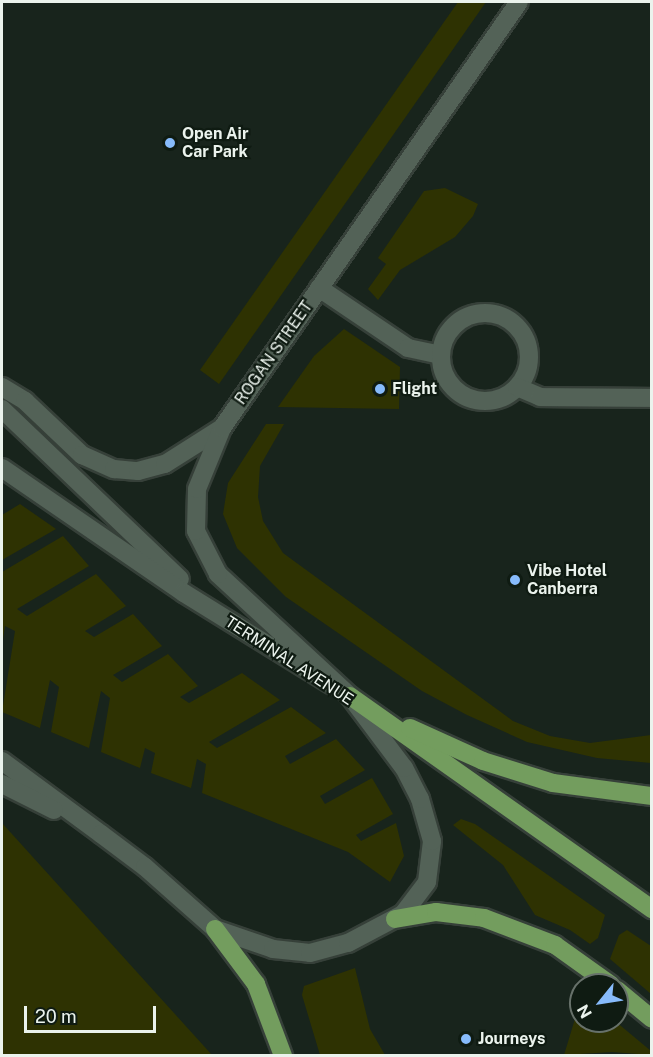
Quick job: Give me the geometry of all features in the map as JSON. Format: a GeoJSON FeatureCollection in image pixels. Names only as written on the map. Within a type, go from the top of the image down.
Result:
{"type":"FeatureCollection","features":[{"type":"Feature","properties":{"kind":"main road"},"geometry":{"type":"LineString","coordinates":[[350,696],[448,747],[518,773],[578,789],[651,796]]}},
{"type":"Feature","properties":{"kind":"main road"},"geometry":{"type":"LineString","coordinates":[[350,696],[651,909]]}},
{"type":"Feature","properties":{"kind":"main road"},"geometry":{"type":"LineString","coordinates":[[395,920],[436,912],[484,918],[555,945],[594,973]]}},
{"type":"Feature","properties":{"kind":"main road"},"geometry":{"type":"LineString","coordinates":[[215,929],[256,984],[283,1056]]}},
{"type":"Feature","properties":{"kind":"main road"},"geometry":{"type":"LineString","coordinates":[[629,1000],[651,1019]]}},
{"type":"Feature","properties":{"kind":"street","name":"ROGAN STREET"},"geometry":{"type":"LineString","coordinates":[[350,696],[229,587],[201,547],[194,520],[197,489],[222,428],[519,2]]}},
{"type":"Feature","properties":{"kind":"street"},"geometry":{"type":"LineString","coordinates":[[319,288],[408,348],[440,355]]}},
{"type":"Feature","properties":{"kind":"street"},"geometry":{"type":"LineString","coordinates":[[484,312],[503,316],[520,328],[528,346],[526,374],[517,387],[494,401],[468,398],[447,380],[440,355],[449,330],[464,317],[484,312]]}},
{"type":"Feature","properties":{"kind":"street"},"geometry":{"type":"LineString","coordinates":[[2,387],[25,401],[82,455],[114,469],[138,471],[165,464],[222,428]]}},
{"type":"Feature","properties":{"kind":"street"},"geometry":{"type":"LineString","coordinates":[[517,387],[540,397],[651,398]]}},
{"type":"Feature","properties":{"kind":"street"},"geometry":{"type":"LineString","coordinates":[[2,409],[121,526],[242,630]]}},
{"type":"Feature","properties":{"kind":"street","name":"TERMINAL AVENUE"},"geometry":{"type":"LineString","coordinates":[[2,468],[242,630],[350,696],[380,732],[413,783],[432,841],[427,882],[414,902],[395,920],[348,943],[310,953],[273,949],[215,929],[152,873],[2,761]]}},
{"type":"Feature","properties":{"kind":"street","name":"TERMINAL AVENUE"},"geometry":{"type":"LineString","coordinates":[[2,784],[101,834]]}},
{"type":"Feature","properties":{"kind":"green space"},"geometry":{"type":"Polygon","coordinates":[[[458,2],[486,2],[219,384],[200,370],[458,2]]]}},
{"type":"Feature","properties":{"kind":"green space"},"geometry":{"type":"Polygon","coordinates":[[[445,188],[478,204],[473,216],[455,237],[400,270],[378,300],[368,289],[386,264],[378,258],[424,191],[445,188]]]}},
{"type":"Feature","properties":{"kind":"green space"},"geometry":{"type":"Polygon","coordinates":[[[344,329],[400,367],[399,409],[278,407],[314,356],[344,329]]]}},
{"type":"Feature","properties":{"kind":"green space"},"geometry":{"type":"Polygon","coordinates":[[[266,424],[284,424],[260,466],[258,497],[263,521],[283,553],[513,721],[550,736],[590,743],[651,735],[651,763],[597,758],[527,742],[467,715],[422,691],[286,597],[237,548],[223,514],[228,483],[266,424]]]}},
{"type":"Feature","properties":{"kind":"green space"},"geometry":{"type":"Polygon","coordinates":[[[20,504],[56,529],[2,560],[2,515],[20,504]]]}},
{"type":"Feature","properties":{"kind":"green space"},"geometry":{"type":"Polygon","coordinates":[[[63,536],[89,566],[17,609],[27,616],[96,574],[126,606],[85,631],[94,637],[133,614],[162,646],[113,675],[122,682],[168,654],[198,686],[180,697],[189,703],[242,673],[280,700],[209,742],[217,748],[291,707],[326,733],[285,756],[290,764],[336,739],[365,770],[320,796],[325,804],[372,778],[393,814],[356,835],[361,841],[396,823],[404,856],[390,882],[348,852],[202,793],[206,764],[197,759],[191,788],[151,773],[155,753],[145,748],[140,768],[101,752],[110,698],[101,691],[89,748],[51,732],[59,687],[50,680],[40,728],[2,712],[15,631],[5,626],[2,646],[2,572],[63,536]]]}},
{"type":"Feature","properties":{"kind":"green space"},"geometry":{"type":"Polygon","coordinates":[[[461,819],[475,824],[605,915],[598,938],[590,944],[570,930],[535,915],[503,865],[453,825],[461,819]]]}},
{"type":"Feature","properties":{"kind":"green space"},"geometry":{"type":"Polygon","coordinates":[[[2,823],[212,1055],[2,1055],[2,823]]]}},
{"type":"Feature","properties":{"kind":"green space"},"geometry":{"type":"Polygon","coordinates":[[[627,930],[651,946],[651,994],[610,959],[619,935],[627,930]]]}},
{"type":"Feature","properties":{"kind":"green space"},"geometry":{"type":"Polygon","coordinates":[[[355,968],[370,1029],[385,1055],[320,1055],[302,995],[304,986],[355,968]]]}},
{"type":"Feature","properties":{"kind":"green space"},"geometry":{"type":"Polygon","coordinates":[[[571,1033],[629,1033],[651,1051],[651,1055],[612,1052],[564,1055],[571,1033]]]}},
{"type":"Feature","properties":{"kind":"place","name":"Open Air Car Park"},"geometry":{"type":"Point","coordinates":[170,143]}},
{"type":"Feature","properties":{"kind":"place","name":"Flight"},"geometry":{"type":"Point","coordinates":[380,389]}},
{"type":"Feature","properties":{"kind":"place","name":"Vibe Hotel Canberra"},"geometry":{"type":"Point","coordinates":[515,580]}},
{"type":"Feature","properties":{"kind":"place","name":"Journeys"},"geometry":{"type":"Point","coordinates":[466,1039]}}]}
